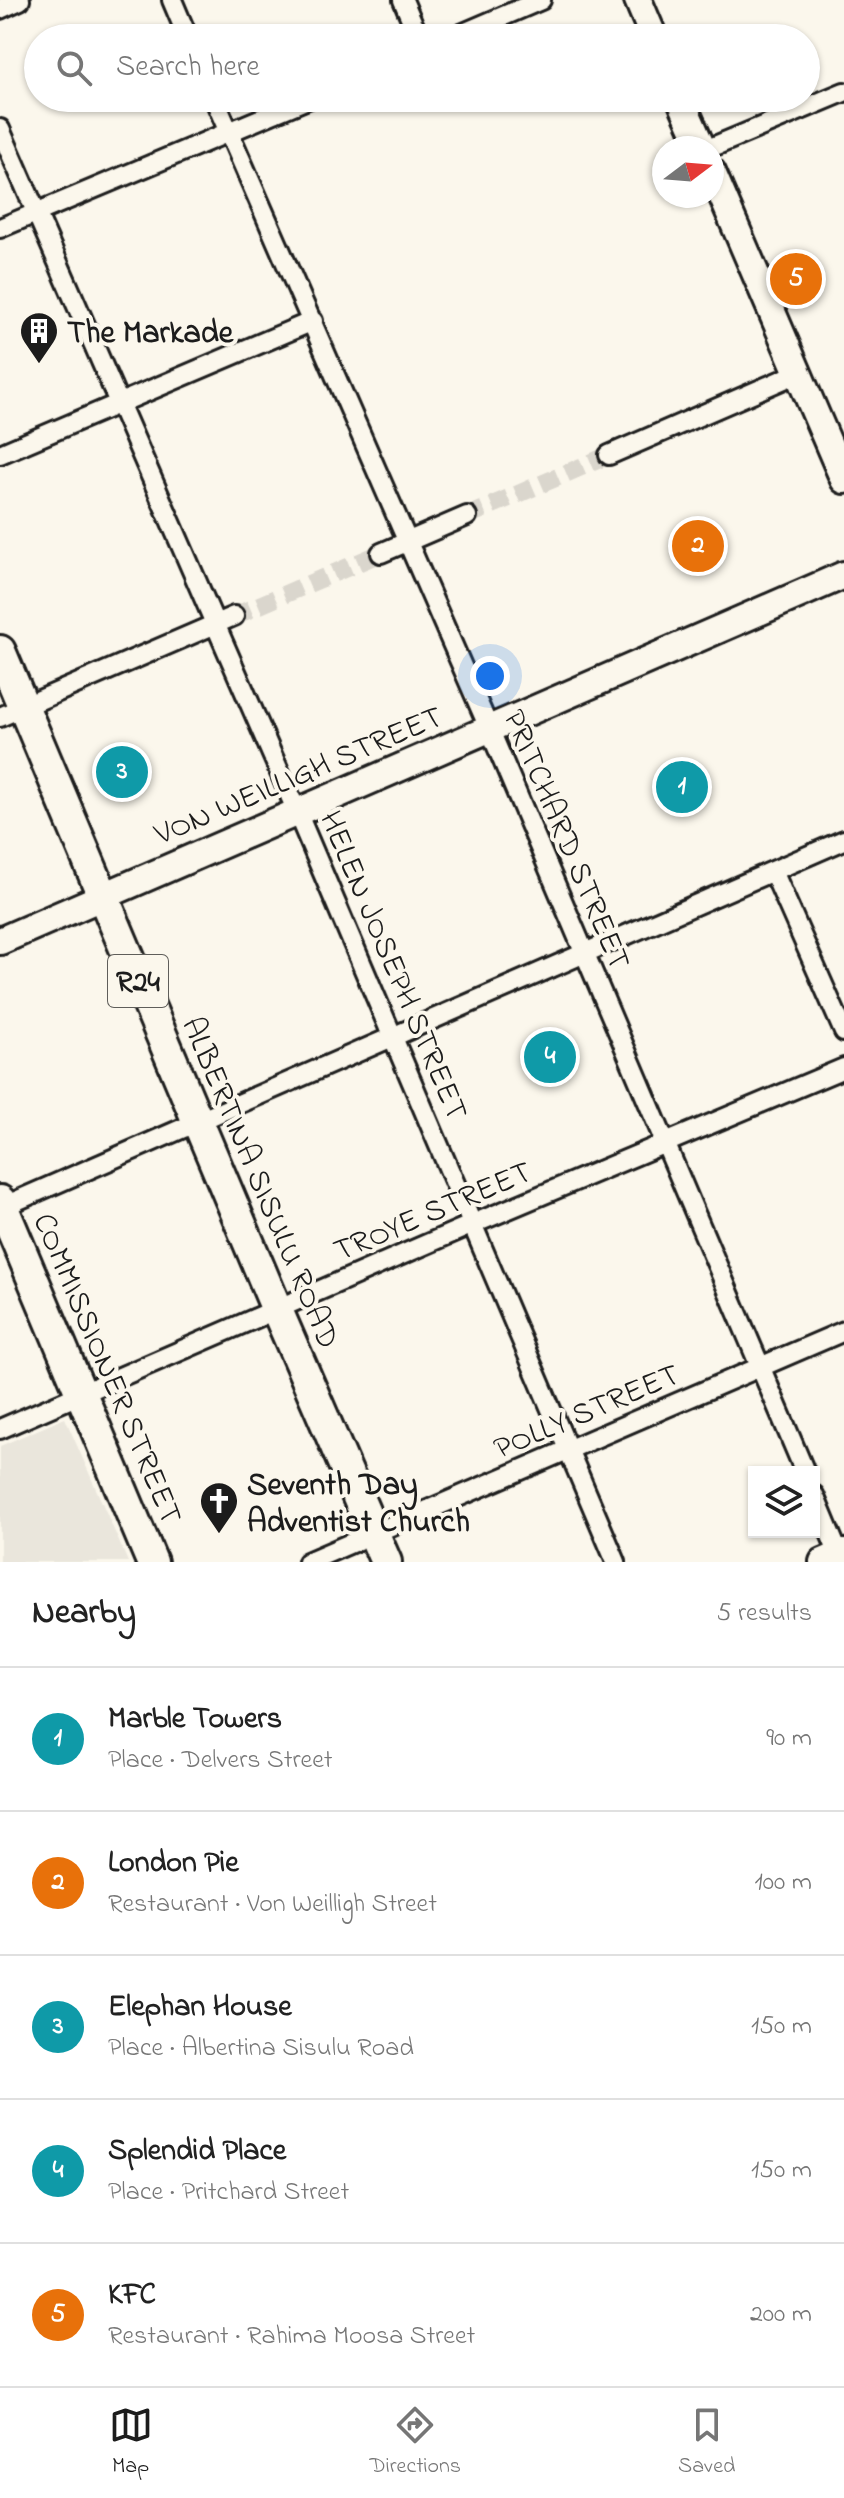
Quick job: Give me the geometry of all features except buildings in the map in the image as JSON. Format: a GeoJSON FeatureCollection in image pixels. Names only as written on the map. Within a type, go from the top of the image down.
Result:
{"type":"FeatureCollection","features":[{"type":"Feature","properties":{"kind":"main road"},"geometry":{"type":"LineString","coordinates":[[638,0],[648,24]]}},
{"type":"Feature","properties":{"kind":"main road"},"geometry":{"type":"LineString","coordinates":[[686,112],[697,136]]}},
{"type":"Feature","properties":{"kind":"main road"},"geometry":{"type":"LineString","coordinates":[[724,200],[844,480]]}},
{"type":"Feature","properties":{"kind":"main road","name":"VON WEILLIGH STREET"},"geometry":{"type":"LineString","coordinates":[[0,941],[844,575]]}},
{"type":"Feature","properties":{"kind":"main road","name":"ALBERTINA SISULU ROAD"},"geometry":{"type":"LineString","coordinates":[[0,651],[12,712],[103,896],[386,1562]]}},
{"type":"Feature","properties":{"kind":"main road","name":"COMMISSIONER STREET"},"geometry":{"type":"LineString","coordinates":[[1,1206],[152,1562]]}},
{"type":"Feature","properties":{"kind":"street"},"geometry":{"type":"LineString","coordinates":[[0,9],[20,0]]}},
{"type":"Feature","properties":{"kind":"street"},"geometry":{"type":"LineString","coordinates":[[172,0],[182,24]]}},
{"type":"Feature","properties":{"kind":"street"},"geometry":{"type":"LineString","coordinates":[[403,0],[413,24]]}},
{"type":"Feature","properties":{"kind":"street"},"geometry":{"type":"LineString","coordinates":[[485,24],[541,0]]}},
{"type":"Feature","properties":{"kind":"street"},"geometry":{"type":"LineString","coordinates":[[820,102],[844,92]]}},
{"type":"Feature","properties":{"kind":"street","name":"PRITCHARD STREET"},"geometry":{"type":"LineString","coordinates":[[220,112],[489,728],[802,1466]]}},
{"type":"Feature","properties":{"kind":"street"},"geometry":{"type":"LineString","coordinates":[[0,228],[277,112]]}},
{"type":"Feature","properties":{"kind":"street"},"geometry":{"type":"LineString","coordinates":[[724,142],[796,112]]}},
{"type":"Feature","properties":{"kind":"street","name":"HELEN JOSEPH STREET"},"geometry":{"type":"LineString","coordinates":[[0,129],[297,812],[616,1562]]}},
{"type":"Feature","properties":{"kind":"street"},"geometry":{"type":"LineString","coordinates":[[0,454],[313,321]]}},
{"type":"Feature","properties":{"kind":"street"},"geometry":{"type":"LineString","coordinates":[[609,455],[798,373]]}},
{"type":"Feature","properties":{"kind":"street"},"geometry":{"type":"LineString","coordinates":[[381,553],[467,516]]}},
{"type":"Feature","properties":{"kind":"street"},"geometry":{"type":"LineString","coordinates":[[12,712],[234,616]]}},
{"type":"Feature","properties":{"kind":"street"},"geometry":{"type":"LineString","coordinates":[[1,1206],[844,840]]}},
{"type":"Feature","properties":{"kind":"street"},"geometry":{"type":"LineString","coordinates":[[773,871],[844,1032]]}},
{"type":"Feature","properties":{"kind":"street","name":"TROYE STREET"},"geometry":{"type":"LineString","coordinates":[[0,1429],[473,1224],[844,1068]]}},
{"type":"Feature","properties":{"kind":"street","name":"POLLY STREET"},"geometry":{"type":"LineString","coordinates":[[307,1562],[844,1331]]}},
{"type":"Feature","properties":{"kind":"street"},"geometry":{"type":"LineString","coordinates":[[820,1511],[837,1558]]}},
{"type":"Feature","properties":{"kind":"shaded area"},"geometry":{"type":"Polygon","coordinates":[[[65,1418],[128,1562],[0,1562],[0,1446],[65,1418]]]}},
{"type":"Feature","properties":{"kind":"tunnel"},"geometry":{"type":"LineString","coordinates":[[467,516],[609,455]]}},
{"type":"Feature","properties":{"kind":"tunnel"},"geometry":{"type":"LineString","coordinates":[[234,616],[381,553]]}},
{"type":"Feature","properties":{"kind":"place","name":"KFC"},"geometry":{"type":"Point","coordinates":[796,279]}},
{"type":"Feature","properties":{"kind":"place","name":"The Markade"},"geometry":{"type":"Point","coordinates":[39,365]}},
{"type":"Feature","properties":{"kind":"place","name":"London Pie"},"geometry":{"type":"Point","coordinates":[698,546]}},
{"type":"Feature","properties":{"kind":"place","name":"Elephan House"},"geometry":{"type":"Point","coordinates":[122,772]}},
{"type":"Feature","properties":{"kind":"place","name":"Marble Towers"},"geometry":{"type":"Point","coordinates":[682,787]}},
{"type":"Feature","properties":{"kind":"place","name":"Splendid Place"},"geometry":{"type":"Point","coordinates":[550,1057]}},
{"type":"Feature","properties":{"kind":"place","name":"Seventh Day Adventist Church"},"geometry":{"type":"Point","coordinates":[219,1535]}}]}
